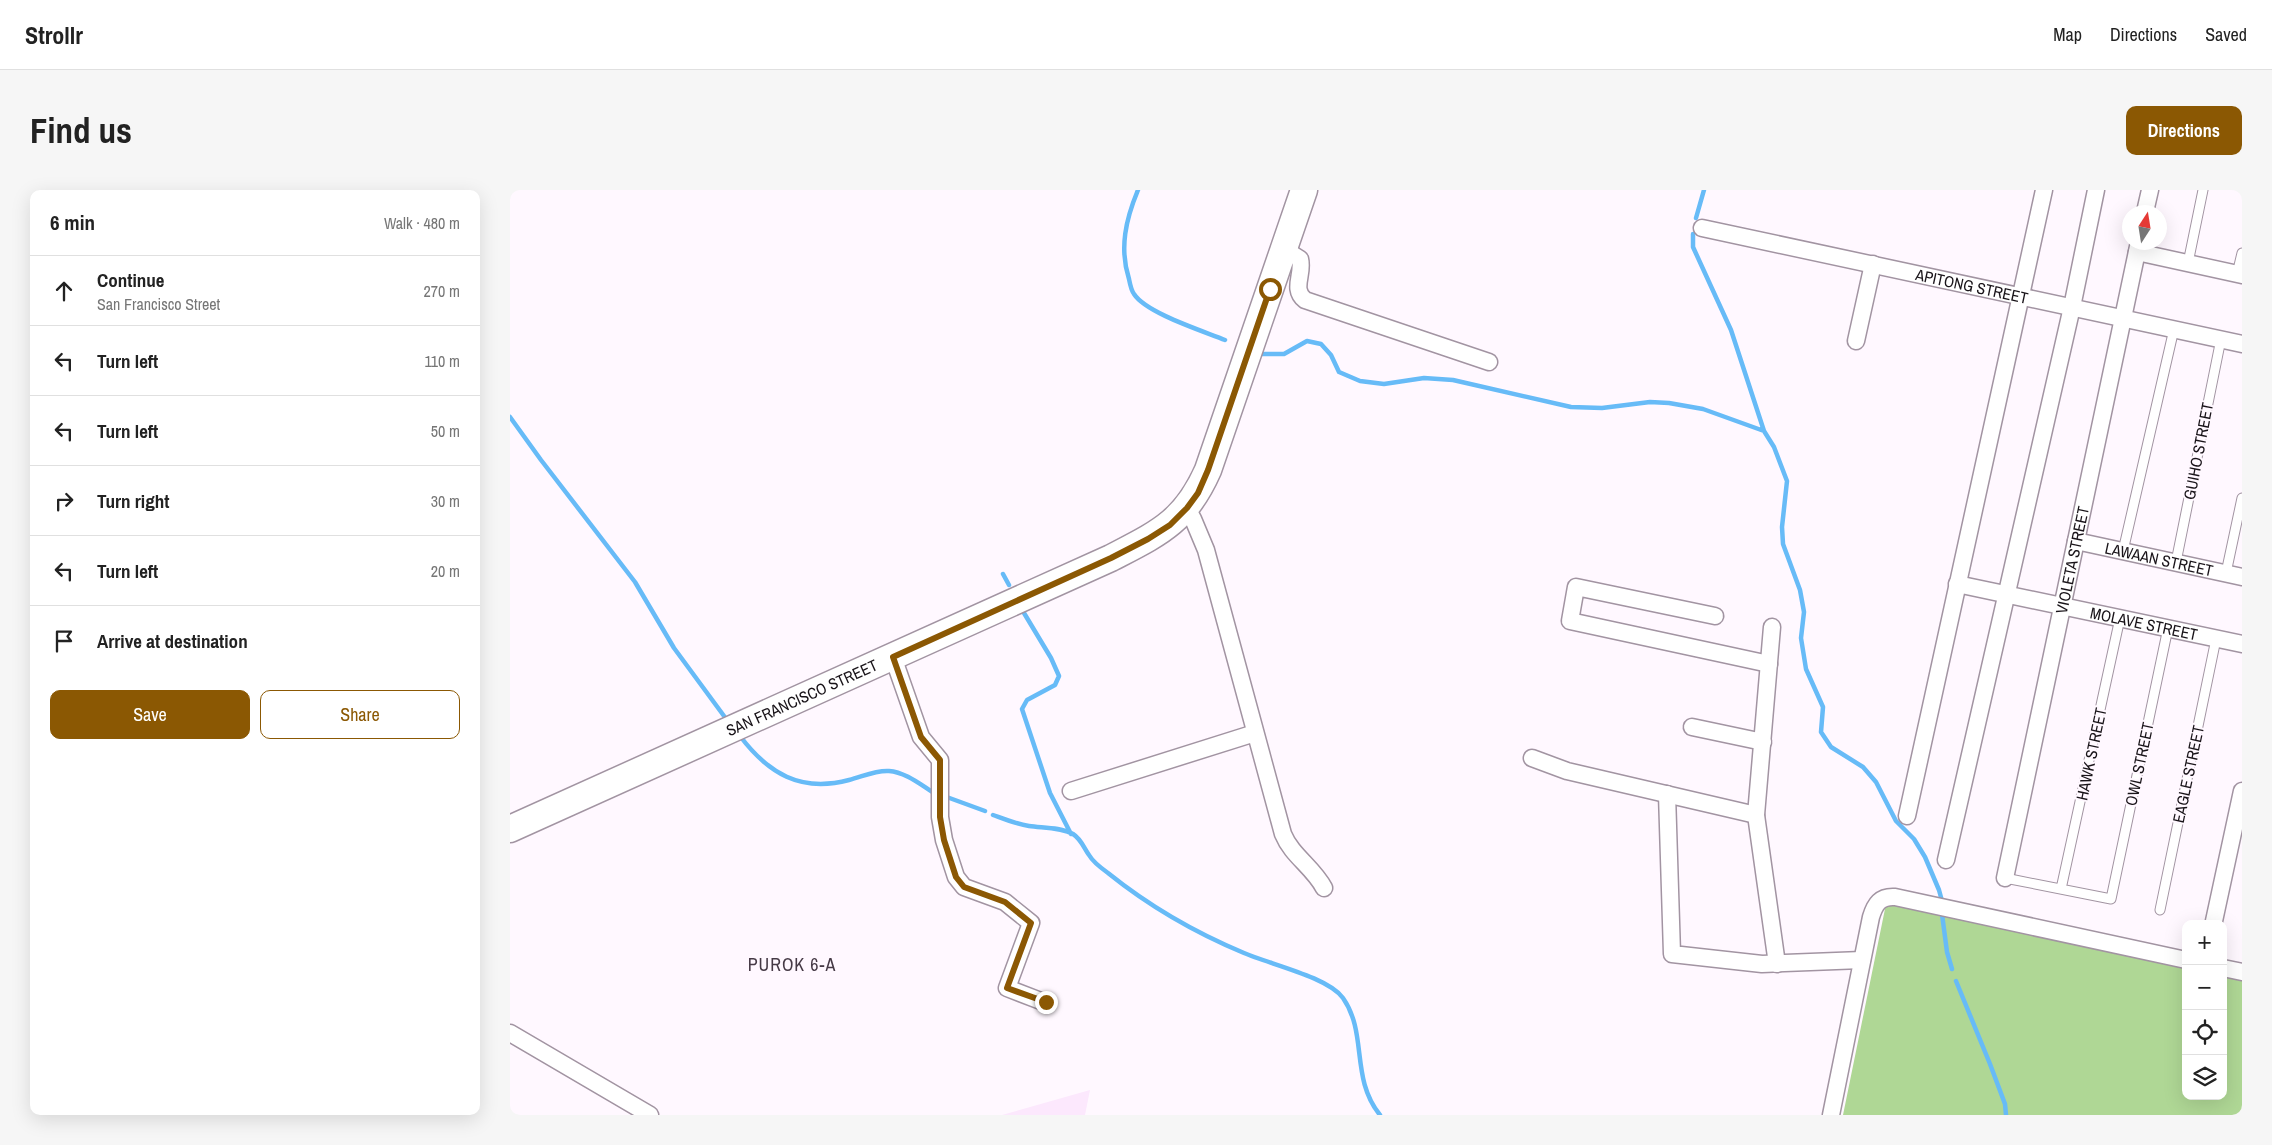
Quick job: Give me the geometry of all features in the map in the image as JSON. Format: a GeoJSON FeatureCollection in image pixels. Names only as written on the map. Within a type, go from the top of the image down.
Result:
{"type":"FeatureCollection","features":[{"type":"Feature","properties":{"kind":"main road","name":"SAN FRANCISCO STREET"},"geometry":{"type":"LineString","coordinates":[[510,829],[1111,558],[1170,525],[1187,508],[1198,493],[1208,470],[1304,190]]}},
{"type":"Feature","properties":{"kind":"street"},"geometry":{"type":"LineString","coordinates":[[1908,816],[2019,296],[2044,190]]}},
{"type":"Feature","properties":{"kind":"street"},"geometry":{"type":"LineString","coordinates":[[1946,860],[2072,307],[2096,190]]}},
{"type":"Feature","properties":{"kind":"street"},"geometry":{"type":"LineString","coordinates":[[2147,205],[2150,190]]}},
{"type":"Feature","properties":{"kind":"street","name":"APITONG STREET"},"geometry":{"type":"LineString","coordinates":[[1702,228],[2242,344]]}},
{"type":"Feature","properties":{"kind":"street"},"geometry":{"type":"LineString","coordinates":[[1284,249],[1300,259],[1301,270],[1298,289],[1305,300],[1488,362]]}},
{"type":"Feature","properties":{"kind":"street","name":"VIOLETA STREET"},"geometry":{"type":"LineString","coordinates":[[2005,878],[2137,250]]}},
{"type":"Feature","properties":{"kind":"street"},"geometry":{"type":"LineString","coordinates":[[2147,250],[2188,263],[2240,274]]}},
{"type":"Feature","properties":{"kind":"street"},"geometry":{"type":"LineString","coordinates":[[1856,341],[1873,264]]}},
{"type":"Feature","properties":{"kind":"street"},"geometry":{"type":"LineString","coordinates":[[1187,508],[1194,519],[1206,550],[1255,733],[1288,845],[1314,872],[1324,888]]}},
{"type":"Feature","properties":{"kind":"street","name":"LAWAAN STREET"},"geometry":{"type":"LineString","coordinates":[[2076,540],[2234,575]]}},
{"type":"Feature","properties":{"kind":"street","name":"MOLAVE STREET"},"geometry":{"type":"LineString","coordinates":[[1957,584],[2242,644]]}},
{"type":"Feature","properties":{"kind":"street"},"geometry":{"type":"LineString","coordinates":[[1715,616],[1576,587],[1570,622],[1769,664]]}},
{"type":"Feature","properties":{"kind":"street"},"geometry":{"type":"LineString","coordinates":[[1772,627],[1756,815],[1778,964]]}},
{"type":"Feature","properties":{"kind":"street"},"geometry":{"type":"LineString","coordinates":[[893,657],[921,737],[940,760],[940,817],[952,868],[964,887],[1005,902],[1031,923],[1007,988],[1046,1002]]}},
{"type":"Feature","properties":{"kind":"street"},"geometry":{"type":"LineString","coordinates":[[1692,727],[1763,742]]}},
{"type":"Feature","properties":{"kind":"street"},"geometry":{"type":"LineString","coordinates":[[1071,791],[1255,733]]}},
{"type":"Feature","properties":{"kind":"street"},"geometry":{"type":"LineString","coordinates":[[1532,758],[1567,771],[1756,815]]}},
{"type":"Feature","properties":{"kind":"street"},"geometry":{"type":"LineString","coordinates":[[2214,920],[2242,791]]}},
{"type":"Feature","properties":{"kind":"street"},"geometry":{"type":"LineString","coordinates":[[1667,794],[1672,954],[1778,964],[1862,960]]}},
{"type":"Feature","properties":{"kind":"street"},"geometry":{"type":"LineString","coordinates":[[1830,1115],[1862,960],[1875,906],[1880,900],[1888,897],[2182,959]]}},
{"type":"Feature","properties":{"kind":"street"},"geometry":{"type":"LineString","coordinates":[[2227,969],[2242,972]]}},
{"type":"Feature","properties":{"kind":"street"},"geometry":{"type":"LineString","coordinates":[[510,1033],[650,1115]]}},
{"type":"Feature","properties":{"kind":"lane"},"geometry":{"type":"LineString","coordinates":[[2188,263],[2204,190]]}},
{"type":"Feature","properties":{"kind":"lane"},"geometry":{"type":"LineString","coordinates":[[2240,274],[2242,253]]}},
{"type":"Feature","properties":{"kind":"lane"},"geometry":{"type":"LineString","coordinates":[[2123,551],[2174,329]]}},
{"type":"Feature","properties":{"kind":"lane","name":"GUIHO STREET"},"geometry":{"type":"LineString","coordinates":[[2176,562],[2221,339]]}},
{"type":"Feature","properties":{"kind":"lane"},"geometry":{"type":"LineString","coordinates":[[2234,575],[2242,498]]}},
{"type":"Feature","properties":{"kind":"lane","name":"HAWK STREET"},"geometry":{"type":"LineString","coordinates":[[2061,889],[2120,618]]}},
{"type":"Feature","properties":{"kind":"lane","name":"OWL STREET"},"geometry":{"type":"LineString","coordinates":[[2061,889],[2111,900],[2168,628]]}},
{"type":"Feature","properties":{"kind":"lane","name":"EAGLE STREET"},"geometry":{"type":"LineString","coordinates":[[2160,910],[2216,639]]}},
{"type":"Feature","properties":{"kind":"lane"},"geometry":{"type":"LineString","coordinates":[[2005,878],[2061,889]]}},
{"type":"Feature","properties":{"kind":"shaded area"},"geometry":{"type":"Polygon","coordinates":[[[1090,1090],[1085,1115],[1002,1115],[1090,1090]]]}},
{"type":"Feature","properties":{"kind":"green space"},"geometry":{"type":"Polygon","coordinates":[[[1886,904],[2182,967],[2182,1100],[2227,1100],[2227,976],[2242,979],[2242,1115],[1843,1115],[1886,904]]]}},
{"type":"Feature","properties":{"kind":"waterway"},"geometry":{"type":"LineString","coordinates":[[1138,190],[1127,223],[1124,245],[1126,267],[1133,292],[1140,301],[1162,315],[1225,340]]}},
{"type":"Feature","properties":{"kind":"waterway"},"geometry":{"type":"LineString","coordinates":[[1696,218],[1704,190]]}},
{"type":"Feature","properties":{"kind":"waterway"},"geometry":{"type":"LineString","coordinates":[[1693,234],[1693,247],[1731,330],[1764,431],[1774,447],[1787,481],[1782,527],[1783,544],[1800,590],[1804,612],[1801,638],[1806,669],[1823,707],[1821,732],[1831,747],[1863,767],[1876,782],[1896,821],[1914,839],[1925,857],[1942,901]]}},
{"type":"Feature","properties":{"kind":"waterway"},"geometry":{"type":"LineString","coordinates":[[1260,354],[1284,354],[1307,341],[1321,344],[1331,355],[1339,372],[1360,381],[1384,384],[1424,378],[1453,380],[1571,407],[1602,408],[1650,402],[1669,403],[1703,409],[1764,431]]}},
{"type":"Feature","properties":{"kind":"waterway"},"geometry":{"type":"LineString","coordinates":[[510,417],[635,582],[674,648],[724,716]]}},
{"type":"Feature","properties":{"kind":"waterway"},"geometry":{"type":"LineString","coordinates":[[1003,574],[1009,585]]}},
{"type":"Feature","properties":{"kind":"waterway"},"geometry":{"type":"LineString","coordinates":[[1024,613],[1051,658],[1059,676],[1055,685],[1027,700],[1022,709],[1050,793],[1071,834]]}},
{"type":"Feature","properties":{"kind":"waterway"},"geometry":{"type":"LineString","coordinates":[[740,736],[774,770],[800,782],[815,784],[831,783],[889,771],[907,776],[934,793]]}},
{"type":"Feature","properties":{"kind":"waterway"},"geometry":{"type":"LineString","coordinates":[[944,796],[985,811]]}},
{"type":"Feature","properties":{"kind":"waterway"},"geometry":{"type":"LineString","coordinates":[[993,815],[1019,824],[1057,829],[1073,834],[1100,867],[1140,897],[1173,918],[1226,945],[1312,977],[1335,990],[1343,998],[1351,1012],[1365,1086],[1371,1101],[1380,1115]]}},
{"type":"Feature","properties":{"kind":"waterway"},"geometry":{"type":"LineString","coordinates":[[1942,914],[1947,952],[1952,969]]}},
{"type":"Feature","properties":{"kind":"waterway"},"geometry":{"type":"LineString","coordinates":[[1956,981],[2005,1104],[2006,1115]]}},
{"type":"Feature","properties":{"kind":"district","name":"PUROK 6-A"},"geometry":{"type":"Point","coordinates":[792,965]}},
{"type":"Feature","properties":{"kind":"route"},"geometry":{"type":"LineString","coordinates":[[1046,1002],[1007,988],[1031,923],[1005,902],[964,887],[952,868],[940,817],[940,760],[921,737],[893,657],[1111,558],[1170,525],[1187,508],[1198,493],[1208,470],[1270,289]]}}]}
